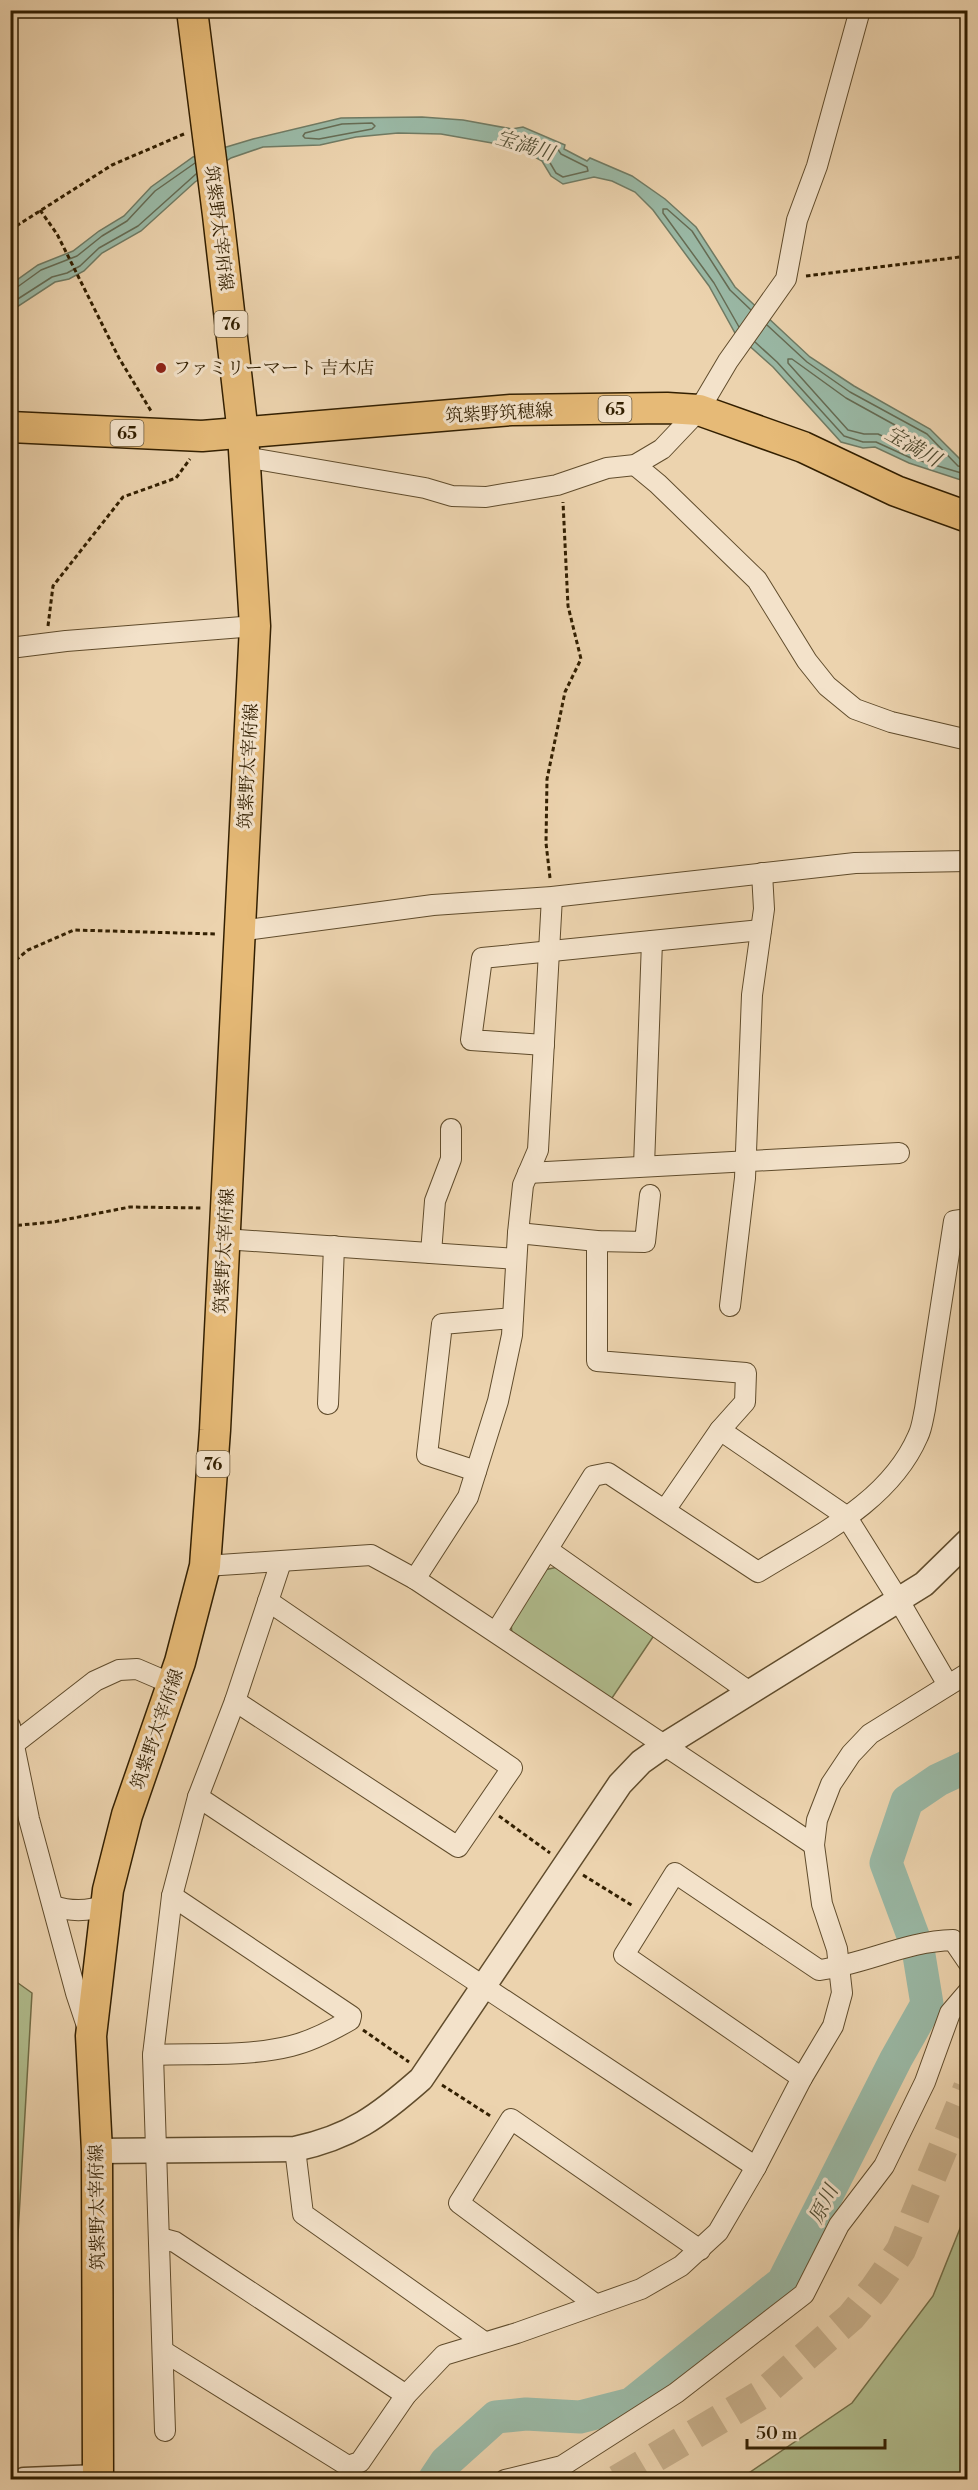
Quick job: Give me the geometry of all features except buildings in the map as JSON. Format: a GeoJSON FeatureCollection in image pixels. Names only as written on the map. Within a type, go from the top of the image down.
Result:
{"type":"FeatureCollection","features":[{"type":"Feature","properties":{"kind":"main road","name":"筑紫野太宰府線"},"geometry":{"type":"LineString","coordinates":[[98,2478],[97,2151],[91,2036],[107,1904],[127,1815],[172,1684],[205,1566],[215,1430],[255,626],[243,446],[218,215],[192,10]]}},
{"type":"Feature","properties":{"kind":"main road","name":"筑紫野筑穂線"},"geometry":{"type":"LineString","coordinates":[[10,427],[202,436],[243,446],[511,410],[667,408],[699,410],[804,447],[896,491],[968,517]]}},
{"type":"Feature","properties":{"kind":"street"},"geometry":{"type":"LineString","coordinates":[[243,446],[452,496],[486,497],[556,485],[607,468],[635,465],[662,449],[699,410],[728,361],[786,279],[797,220],[817,166],[860,10]]}},
{"type":"Feature","properties":{"kind":"street"},"geometry":{"type":"LineString","coordinates":[[635,465],[658,484],[757,580],[807,661],[827,686],[855,709],[891,722],[968,740]]}},
{"type":"Feature","properties":{"kind":"street"},"geometry":{"type":"LineString","coordinates":[[10,648],[255,626]]}},
{"type":"Feature","properties":{"kind":"street"},"geometry":{"type":"LineString","coordinates":[[239,931],[433,905],[552,897],[855,863],[968,861]]}},
{"type":"Feature","properties":{"kind":"street"},"geometry":{"type":"LineString","coordinates":[[730,1306],[745,1161],[752,995],[764,909],[762,873]]}},
{"type":"Feature","properties":{"kind":"street"},"geometry":{"type":"LineString","coordinates":[[416,1579],[468,1497],[498,1401],[512,1335],[523,1185],[538,1150],[552,897]]}},
{"type":"Feature","properties":{"kind":"street"},"geometry":{"type":"LineString","coordinates":[[544,1045],[471,1040],[482,958],[761,930]]}},
{"type":"Feature","properties":{"kind":"street"},"geometry":{"type":"LineString","coordinates":[[644,1166],[652,940]]}},
{"type":"Feature","properties":{"kind":"street"},"geometry":{"type":"LineString","coordinates":[[431,1253],[435,1201],[451,1159],[451,1129]]}},
{"type":"Feature","properties":{"kind":"street"},"geometry":{"type":"LineString","coordinates":[[528,1173],[899,1153]]}},
{"type":"Feature","properties":{"kind":"street"},"geometry":{"type":"LineString","coordinates":[[518,1233],[597,1241],[645,1242],[650,1195]]}},
{"type":"Feature","properties":{"kind":"street"},"geometry":{"type":"LineString","coordinates":[[496,1632],[593,1476],[608,1473],[758,1572],[863,1507],[895,1473],[918,1436],[926,1409],[954,1221],[968,1219]]}},
{"type":"Feature","properties":{"kind":"street"},"geometry":{"type":"LineString","coordinates":[[224,1239],[516,1259]]}},
{"type":"Feature","properties":{"kind":"street"},"geometry":{"type":"LineString","coordinates":[[597,1241],[597,1361],[746,1373],[745,1402],[720,1430],[665,1510]]}},
{"type":"Feature","properties":{"kind":"street"},"geometry":{"type":"LineString","coordinates":[[328,1404],[334,1246]]}},
{"type":"Feature","properties":{"kind":"street"},"geometry":{"type":"LineString","coordinates":[[476,1471],[427,1455],[442,1324],[513,1318]]}},
{"type":"Feature","properties":{"kind":"street"},"geometry":{"type":"LineString","coordinates":[[720,1430],[846,1516],[948,1685]]}},
{"type":"Feature","properties":{"kind":"street"},"geometry":{"type":"LineString","coordinates":[[97,2151],[295,2149],[321,2143],[356,2129],[390,2107],[425,2073],[620,1784],[641,1762],[748,1691],[924,1584],[968,1541]]}},
{"type":"Feature","properties":{"kind":"street"},"geometry":{"type":"LineString","coordinates":[[548,1550],[748,1691]]}},
{"type":"Feature","properties":{"kind":"street"},"geometry":{"type":"LineString","coordinates":[[205,1566],[371,1555],[416,1579],[814,1845]]}},
{"type":"Feature","properties":{"kind":"street"},"geometry":{"type":"LineString","coordinates":[[165,2431],[153,2055],[172,1896],[198,1797],[235,1701],[281,1562]]}},
{"type":"Feature","properties":{"kind":"street"},"geometry":{"type":"LineString","coordinates":[[235,1701],[458,1847],[512,1768],[268,1601]]}},
{"type":"Feature","properties":{"kind":"street"},"geometry":{"type":"LineString","coordinates":[[91,2036],[76,1993],[29,1819],[12,1740],[95,1681],[119,1670],[137,1669],[172,1684]]}},
{"type":"Feature","properties":{"kind":"street"},"geometry":{"type":"LineString","coordinates":[[163,2351],[348,2466],[360,2462],[406,2395],[444,2355],[641,2289],[681,2266],[700,2250],[718,2232],[833,2026],[842,1993],[840,1967],[837,1949],[822,1904],[814,1845],[817,1820],[831,1784],[851,1754],[870,1734],[968,1673]]}},
{"type":"Feature","properties":{"kind":"street"},"geometry":{"type":"LineString","coordinates":[[198,1797],[485,1985],[756,2167]]}},
{"type":"Feature","properties":{"kind":"street"},"geometry":{"type":"LineString","coordinates":[[802,2078],[624,1955],[675,1874],[819,1970],[840,1967],[928,1941],[953,1941],[968,1962]]}},
{"type":"Feature","properties":{"kind":"street"},"geometry":{"type":"LineString","coordinates":[[153,2055],[262,2051],[291,2046],[321,2036],[350,2020],[351,2016],[323,1995],[172,1896]]}},
{"type":"Feature","properties":{"kind":"street"},"geometry":{"type":"LineString","coordinates":[[53,1906],[65,1910],[87,1911],[107,1904]]}},
{"type":"Feature","properties":{"kind":"street"},"geometry":{"type":"LineString","coordinates":[[505,2480],[562,2466],[676,2392],[804,2294],[839,2225],[884,2166],[925,2082],[950,2013],[968,1992]]}},
{"type":"Feature","properties":{"kind":"street"},"geometry":{"type":"LineString","coordinates":[[595,2304],[459,2204],[511,2119],[700,2250]]}},
{"type":"Feature","properties":{"kind":"street"},"geometry":{"type":"LineString","coordinates":[[295,2149],[303,2214],[484,2342]]}},
{"type":"Feature","properties":{"kind":"street"},"geometry":{"type":"LineString","coordinates":[[159,2238],[175,2242],[406,2395]]}},
{"type":"Feature","properties":{"kind":"street"},"geometry":{"type":"LineString","coordinates":[[35,2479],[98,2478]]}},
{"type":"Feature","properties":{"kind":"path"},"geometry":{"type":"LineString","coordinates":[[10,230],[112,165],[154,145],[206,131]]}},
{"type":"Feature","properties":{"kind":"path"},"geometry":{"type":"LineString","coordinates":[[40,210],[57,234],[119,358],[151,410],[153,434]]}},
{"type":"Feature","properties":{"kind":"path"},"geometry":{"type":"LineString","coordinates":[[786,279],[968,256]]}},
{"type":"Feature","properties":{"kind":"path"},"geometry":{"type":"LineString","coordinates":[[49,643],[48,622],[53,586],[123,497],[176,478],[184,469],[202,436]]}},
{"type":"Feature","properties":{"kind":"path"},"geometry":{"type":"LineString","coordinates":[[552,897],[546,843],[547,778],[565,692],[581,659],[567,606],[564,504],[556,485]]}},
{"type":"Feature","properties":{"kind":"path"},"geometry":{"type":"LineString","coordinates":[[10,965],[28,950],[74,930],[228,934],[239,931]]}},
{"type":"Feature","properties":{"kind":"path"},"geometry":{"type":"LineString","coordinates":[[10,1227],[53,1222],[130,1207],[226,1209]]}},
{"type":"Feature","properties":{"kind":"path"},"geometry":{"type":"LineString","coordinates":[[10,1507],[14,1518],[16,1538],[10,1576]]}},
{"type":"Feature","properties":{"kind":"path"},"geometry":{"type":"LineString","coordinates":[[486,1806],[566,1864],[648,1916]]}},
{"type":"Feature","properties":{"kind":"path"},"geometry":{"type":"LineString","coordinates":[[350,2020],[506,2126]]}},
{"type":"Feature","properties":{"kind":"shaded area"},"geometry":{"type":"Polygon","coordinates":[[[558,1567],[655,1634],[610,1701],[512,1635],[511,1622],[544,1570],[558,1567]]]}},
{"type":"Feature","properties":{"kind":"shaded area"},"geometry":{"type":"Polygon","coordinates":[[[11,1978],[32,1993],[11,2355],[11,1978]]]}},
{"type":"Feature","properties":{"kind":"shaded area"},"geometry":{"type":"Polygon","coordinates":[[[967,2211],[967,2479],[740,2479],[852,2403],[933,2296],[967,2211]]]}},
{"type":"Feature","properties":{"kind":"water","name":"宝満川"},"geometry":{"type":"Polygon","coordinates":[[[422,117],[463,120],[512,129],[523,127],[565,145],[564,149],[587,161],[590,158],[632,176],[665,199],[696,227],[735,287],[810,357],[854,386],[930,429],[962,461],[967,462],[967,482],[909,463],[875,447],[863,448],[841,442],[773,367],[735,333],[709,286],[653,210],[635,192],[612,181],[594,177],[563,184],[551,176],[542,161],[524,151],[492,143],[441,134],[398,133],[356,137],[320,145],[263,147],[231,158],[195,182],[141,231],[102,253],[84,271],[69,279],[55,282],[11,311],[10,285],[38,265],[73,251],[124,216],[151,187],[193,157],[253,139],[341,118],[422,117]]]}},
{"type":"Feature","properties":{"kind":"waterway","name":"原川"},"geometry":{"type":"LineString","coordinates":[[434,2480],[446,2462],[496,2417],[526,2414],[580,2417],[631,2404],[783,2282],[896,2059],[927,2004],[918,1949],[886,1863],[907,1801],[938,1780],[968,1766]]}},
{"type":"Feature","properties":{"kind":"tunnel"},"geometry":{"type":"LineString","coordinates":[[617,2480],[762,2394],[851,2317],[875,2288],[901,2250],[968,2088]]}},
{"type":"Feature","properties":{"kind":"place","name":"ファミリーマート 吉木店"},"geometry":{"type":"Point","coordinates":[161,368]}}]}
